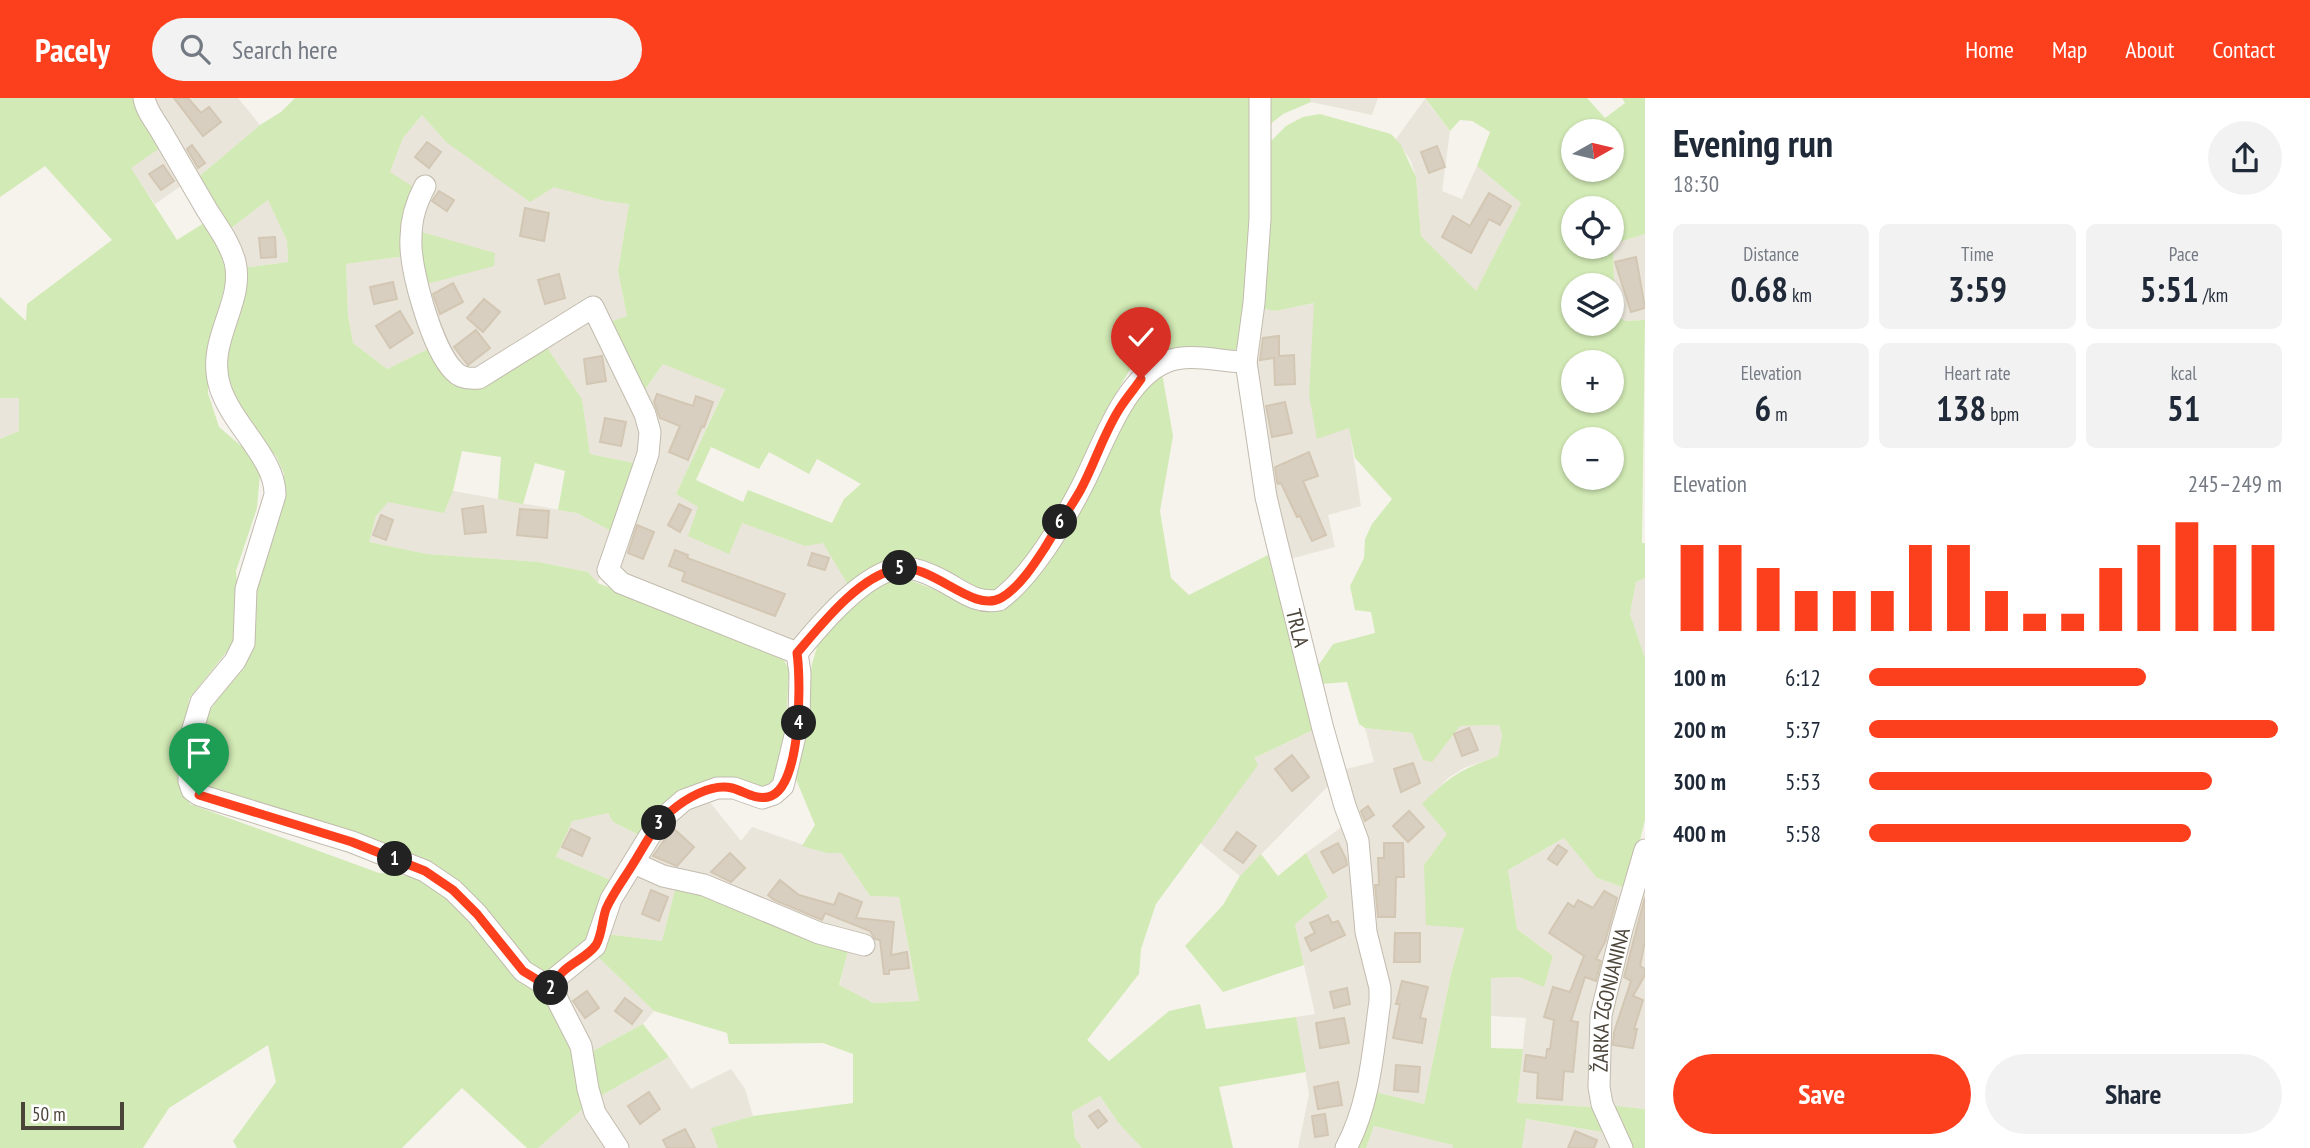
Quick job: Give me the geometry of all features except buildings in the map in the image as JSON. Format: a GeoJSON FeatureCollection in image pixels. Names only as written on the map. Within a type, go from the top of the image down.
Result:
{"type":"FeatureCollection","features":[{"type":"Feature","properties":{"kind":"street"},"geometry":{"type":"LineString","coordinates":[[144,98],[220,230],[234,261],[236,288],[221,331],[216,373],[232,416],[272,470],[275,482],[275,495],[246,589],[244,643],[235,661],[201,702],[189,742],[189,780],[192,790],[199,795],[352,842],[425,871],[453,890],[477,914],[523,971],[554,990]]}},
{"type":"Feature","properties":{"kind":"street","name":"TRLA"},"geometry":{"type":"LineString","coordinates":[[1260,98],[1260,219],[1254,303],[1246,362],[1266,497],[1323,729],[1358,841],[1366,932],[1380,988],[1362,1113],[1346,1148]]}},
{"type":"Feature","properties":{"kind":"street"},"geometry":{"type":"LineString","coordinates":[[425,186],[416,201],[413,217],[410,240],[412,262],[422,302],[438,346],[453,371],[471,379],[479,379],[593,307],[640,404],[650,432],[648,454],[608,570],[611,576],[621,583],[797,653]]}},
{"type":"Feature","properties":{"kind":"street"},"geometry":{"type":"LineString","coordinates":[[618,1148],[595,1113],[588,1089],[582,1046],[554,990],[557,977],[595,946],[606,911],[654,829],[684,800],[725,787],[755,796],[769,797],[783,786],[799,719],[800,673],[797,653],[831,614],[859,590],[877,576],[900,568],[912,569],[940,580],[978,601],[999,600],[1034,565],[1080,490],[1121,407],[1150,370],[1168,360],[1188,358],[1246,362]]}},
{"type":"Feature","properties":{"kind":"street","name":"ŽARKA ZGONJANINA"},"geometry":{"type":"LineString","coordinates":[[1622,1148],[1602,1104],[1599,1087],[1601,1015],[1645,850]]}},
{"type":"Feature","properties":{"kind":"street"},"geometry":{"type":"LineString","coordinates":[[634,863],[663,876],[720,890],[819,933],[864,945]]}},
{"type":"Feature","properties":{"kind":"shaded area"},"geometry":{"type":"Polygon","coordinates":[[[150,98],[238,98],[260,125],[196,179],[150,98]]]}},
{"type":"Feature","properties":{"kind":"shaded area"},"geometry":{"type":"Polygon","coordinates":[[[1310,98],[1378,98],[1372,115],[1311,102],[1310,98]]]}},
{"type":"Feature","properties":{"kind":"shaded area"},"geometry":{"type":"Polygon","coordinates":[[[1425,99],[1450,131],[1442,191],[1462,199],[1477,166],[1521,203],[1476,292],[1421,236],[1416,177],[1411,161],[1396,139],[1425,99]]]}},
{"type":"Feature","properties":{"kind":"shaded area"},"geometry":{"type":"Polygon","coordinates":[[[422,115],[446,142],[554,186],[605,201],[629,204],[618,271],[627,316],[606,323],[597,300],[482,372],[460,368],[425,299],[418,231],[390,172],[403,138],[422,115]]]}},
{"type":"Feature","properties":{"kind":"shaded area"},"geometry":{"type":"Polygon","coordinates":[[[160,148],[184,184],[155,204],[130,168],[160,148]]]}},
{"type":"Feature","properties":{"kind":"shaded area"},"geometry":{"type":"Polygon","coordinates":[[[268,200],[287,241],[288,262],[243,268],[226,232],[268,200]]]}},
{"type":"Feature","properties":{"kind":"shaded area"},"geometry":{"type":"Polygon","coordinates":[[[1645,234],[1645,320],[1624,320],[1624,273],[1614,273],[1613,259],[1624,259],[1624,241],[1645,234]]]}},
{"type":"Feature","properties":{"kind":"shaded area"},"geometry":{"type":"Polygon","coordinates":[[[406,256],[432,347],[387,369],[353,343],[348,315],[346,264],[406,256]]]}},
{"type":"Feature","properties":{"kind":"shaded area"},"geometry":{"type":"Polygon","coordinates":[[[1314,303],[1318,438],[1349,427],[1361,506],[1328,515],[1335,547],[1290,559],[1273,505],[1252,357],[1260,308],[1275,311],[1314,303]]]}},
{"type":"Feature","properties":{"kind":"shaded area"},"geometry":{"type":"Polygon","coordinates":[[[591,318],[645,428],[639,464],[590,454],[582,399],[546,346],[591,318]]]}},
{"type":"Feature","properties":{"kind":"shaded area"},"geometry":{"type":"Polygon","coordinates":[[[663,364],[725,388],[676,494],[698,507],[805,546],[823,542],[851,590],[793,646],[624,579],[617,564],[655,453],[641,395],[663,364]]]}},
{"type":"Feature","properties":{"kind":"shaded area"},"geometry":{"type":"Polygon","coordinates":[[[0,398],[19,398],[19,431],[0,439],[0,398]]]}},
{"type":"Feature","properties":{"kind":"shaded area"},"geometry":{"type":"Polygon","coordinates":[[[453,491],[577,513],[615,533],[598,583],[588,572],[539,562],[427,554],[368,542],[376,516],[388,501],[443,512],[453,491]]]}},
{"type":"Feature","properties":{"kind":"shaded area"},"geometry":{"type":"Polygon","coordinates":[[[1645,578],[1645,658],[1630,614],[1636,582],[1645,578]]]}},
{"type":"Feature","properties":{"kind":"shaded area"},"geometry":{"type":"Polygon","coordinates":[[[1499,725],[1502,735],[1498,756],[1464,768],[1448,778],[1423,804],[1448,834],[1424,865],[1464,928],[1451,974],[1424,1104],[1371,1091],[1385,995],[1342,770],[1374,762],[1365,728],[1412,733],[1423,760],[1459,726],[1499,725]]]}},
{"type":"Feature","properties":{"kind":"shaded area"},"geometry":{"type":"Polygon","coordinates":[[[1315,729],[1330,784],[1240,876],[1200,843],[1257,765],[1254,758],[1315,729]]]}},
{"type":"Feature","properties":{"kind":"shaded area"},"geometry":{"type":"Polygon","coordinates":[[[705,796],[741,841],[752,827],[827,853],[841,853],[870,896],[899,897],[919,1001],[872,1003],[839,986],[852,937],[641,862],[660,828],[705,796]]]}},
{"type":"Feature","properties":{"kind":"shaded area"},"geometry":{"type":"Polygon","coordinates":[[[608,813],[613,822],[639,835],[615,882],[556,857],[572,820],[608,813]]]}},
{"type":"Feature","properties":{"kind":"shaded area"},"geometry":{"type":"Polygon","coordinates":[[[1343,826],[1354,852],[1376,989],[1357,1110],[1340,1148],[1298,1148],[1309,1094],[1296,1017],[1315,1014],[1295,924],[1328,897],[1306,853],[1343,826]]]}},
{"type":"Feature","properties":{"kind":"shaded area"},"geometry":{"type":"Polygon","coordinates":[[[1564,838],[1597,878],[1628,889],[1593,1107],[1517,1103],[1526,1018],[1490,1016],[1491,978],[1519,977],[1544,986],[1553,956],[1517,929],[1508,870],[1564,838]]]}},
{"type":"Feature","properties":{"kind":"shaded area"},"geometry":{"type":"Polygon","coordinates":[[[641,875],[676,886],[662,941],[606,934],[633,877],[641,875]]]}},
{"type":"Feature","properties":{"kind":"shaded area"},"geometry":{"type":"Polygon","coordinates":[[[1645,875],[1645,1109],[1608,1105],[1605,1034],[1645,875]]]}},
{"type":"Feature","properties":{"kind":"shaded area"},"geometry":{"type":"Polygon","coordinates":[[[595,954],[654,1011],[643,1024],[591,1052],[573,1016],[564,988],[569,973],[595,954]]]}},
{"type":"Feature","properties":{"kind":"shaded area"},"geometry":{"type":"Polygon","coordinates":[[[669,1057],[691,1089],[731,1069],[745,1089],[753,1116],[712,1128],[718,1148],[623,1148],[597,1098],[669,1057]]]}},
{"type":"Feature","properties":{"kind":"shaded area"},"geometry":{"type":"Polygon","coordinates":[[[1100,1096],[1120,1125],[1142,1148],[1082,1148],[1075,1138],[1072,1112],[1100,1096]]]}},
{"type":"Feature","properties":{"kind":"shaded area"},"geometry":{"type":"Polygon","coordinates":[[[586,1106],[610,1148],[538,1148],[586,1106]]]}},
{"type":"Feature","properties":{"kind":"shaded area"},"geometry":{"type":"Polygon","coordinates":[[[1525,1119],[1608,1133],[1616,1148],[1522,1148],[1525,1119]]]}},
{"type":"Feature","properties":{"kind":"shaded area"},"geometry":{"type":"Polygon","coordinates":[[[1374,1126],[1454,1145],[1453,1148],[1366,1148],[1374,1126]]]}},
{"type":"Feature","properties":{"kind":"green space"},"geometry":{"type":"Polygon","coordinates":[[[0,98],[135,98],[139,116],[160,148],[131,168],[177,240],[204,223],[219,247],[227,277],[208,351],[208,393],[219,427],[253,456],[260,474],[257,508],[236,571],[240,613],[232,645],[189,699],[183,748],[183,782],[190,804],[379,873],[424,879],[446,896],[519,974],[551,998],[571,1043],[586,1106],[538,1148],[527,1148],[462,1088],[402,1148],[237,1148],[233,1141],[276,1082],[268,1045],[169,1108],[143,1148],[0,1148],[0,439],[19,431],[19,398],[0,398],[0,297],[26,321],[27,304],[112,240],[45,166],[0,197],[0,98]]]}},
{"type":"Feature","properties":{"kind":"green space"},"geometry":{"type":"Polygon","coordinates":[[[295,98],[1253,98],[1246,308],[1242,332],[1234,352],[1162,354],[1147,358],[1129,371],[1100,421],[1086,462],[1028,561],[1005,587],[992,592],[980,592],[933,570],[851,590],[823,543],[805,546],[742,523],[729,554],[688,536],[698,507],[676,494],[725,389],[663,364],[641,395],[606,323],[627,316],[618,271],[629,204],[605,201],[554,187],[530,202],[446,142],[422,115],[403,138],[390,172],[415,188],[406,256],[346,264],[348,315],[353,343],[387,369],[432,347],[451,380],[546,346],[582,399],[590,454],[639,464],[615,533],[577,513],[558,510],[565,471],[535,463],[523,504],[498,499],[501,457],[462,451],[453,491],[444,513],[388,502],[376,516],[369,542],[427,554],[539,562],[588,572],[598,583],[784,660],[789,670],[784,761],[771,789],[718,778],[639,835],[613,822],[608,813],[572,821],[556,857],[615,882],[591,941],[550,977],[526,968],[461,883],[418,856],[346,831],[204,789],[197,737],[206,716],[221,694],[245,667],[250,650],[253,599],[281,503],[284,474],[276,456],[268,449],[238,405],[224,361],[229,339],[240,316],[244,291],[243,268],[288,262],[287,241],[268,200],[226,232],[196,179],[260,125],[281,112],[295,98]],[[711,447],[696,480],[743,502],[748,490],[832,523],[844,499],[861,484],[817,459],[809,474],[769,452],[759,469],[711,447]]]}},
{"type":"Feature","properties":{"kind":"green space"},"geometry":{"type":"Polygon","coordinates":[[[1265,98],[1310,98],[1311,102],[1283,114],[1269,125],[1265,98]]]}},
{"type":"Feature","properties":{"kind":"green space"},"geometry":{"type":"Polygon","coordinates":[[[1425,98],[1587,98],[1605,118],[1625,103],[1622,98],[1645,98],[1645,234],[1624,241],[1624,196],[1561,196],[1561,259],[1613,259],[1614,273],[1561,273],[1561,336],[1624,336],[1624,320],[1645,320],[1642,543],[1645,543],[1645,578],[1636,582],[1630,614],[1645,658],[1645,820],[1628,889],[1597,878],[1564,838],[1508,870],[1517,929],[1553,956],[1544,987],[1519,977],[1491,978],[1491,1048],[1523,1049],[1517,1103],[1593,1107],[1608,1133],[1526,1119],[1522,1148],[1453,1148],[1453,1145],[1374,1126],[1366,1148],[1351,1148],[1371,1091],[1424,1104],[1451,974],[1464,928],[1426,925],[1424,865],[1447,834],[1422,804],[1457,774],[1498,756],[1502,735],[1499,725],[1460,726],[1432,762],[1423,760],[1412,733],[1365,728],[1359,724],[1347,682],[1321,684],[1318,666],[1333,644],[1375,633],[1371,612],[1355,610],[1350,586],[1364,558],[1365,539],[1372,524],[1392,499],[1355,458],[1349,428],[1317,439],[1309,395],[1314,303],[1275,311],[1260,308],[1268,144],[1286,126],[1303,117],[1320,114],[1391,134],[1401,145],[1416,177],[1421,236],[1476,291],[1521,203],[1477,166],[1490,132],[1472,121],[1460,120],[1450,131],[1425,98]]]}},
{"type":"Feature","properties":{"kind":"green space"},"geometry":{"type":"Polygon","coordinates":[[[418,231],[495,253],[494,266],[423,285],[418,231]]]}},
{"type":"Feature","properties":{"kind":"green space"},"geometry":{"type":"Polygon","coordinates":[[[1162,373],[1173,436],[1160,511],[1171,578],[1189,595],[1268,555],[1278,594],[1298,647],[1315,729],[1254,758],[1258,765],[1156,904],[1141,949],[1139,974],[1087,1040],[1109,1061],[1169,1011],[1200,1004],[1206,1029],[1296,1017],[1306,1072],[1219,1087],[1233,1148],[1142,1148],[1120,1125],[1100,1096],[1072,1112],[1075,1138],[1082,1148],[718,1148],[711,1128],[753,1116],[853,1103],[853,1054],[823,1043],[729,1044],[727,1033],[654,1011],[595,954],[606,934],[662,941],[676,886],[849,948],[839,985],[873,1003],[919,1001],[899,897],[870,896],[841,853],[827,853],[802,846],[815,825],[795,777],[812,664],[820,637],[878,584],[902,577],[993,612],[1005,609],[1049,557],[1130,410],[1150,380],[1162,373]]]}},
{"type":"Feature","properties":{"kind":"green space"},"geometry":{"type":"Polygon","coordinates":[[[1306,853],[1328,897],[1295,924],[1304,965],[1223,992],[1185,946],[1223,905],[1240,876],[1261,854],[1278,876],[1306,853]]]}},
{"type":"Feature","properties":{"kind":"green space"},"geometry":{"type":"Polygon","coordinates":[[[643,1024],[669,1057],[597,1098],[591,1052],[643,1024]]]}},
{"type":"Feature","properties":{"kind":"green space"},"geometry":{"type":"Polygon","coordinates":[[[1608,1105],[1645,1109],[1645,1148],[1628,1148],[1608,1105]]]}},
{"type":"Feature","properties":{"kind":"route"},"geometry":{"type":"LineString","coordinates":[[199,795],[352,842],[425,871],[453,890],[477,914],[523,971],[554,990],[557,977],[595,946],[611,899],[654,829],[669,813],[684,800],[717,788],[734,788],[755,796],[769,797],[783,786],[799,719],[800,673],[797,653],[831,614],[877,576],[900,568],[912,569],[940,580],[978,601],[999,600],[1007,594],[1034,565],[1080,490],[1121,407],[1141,379]]}}]}
